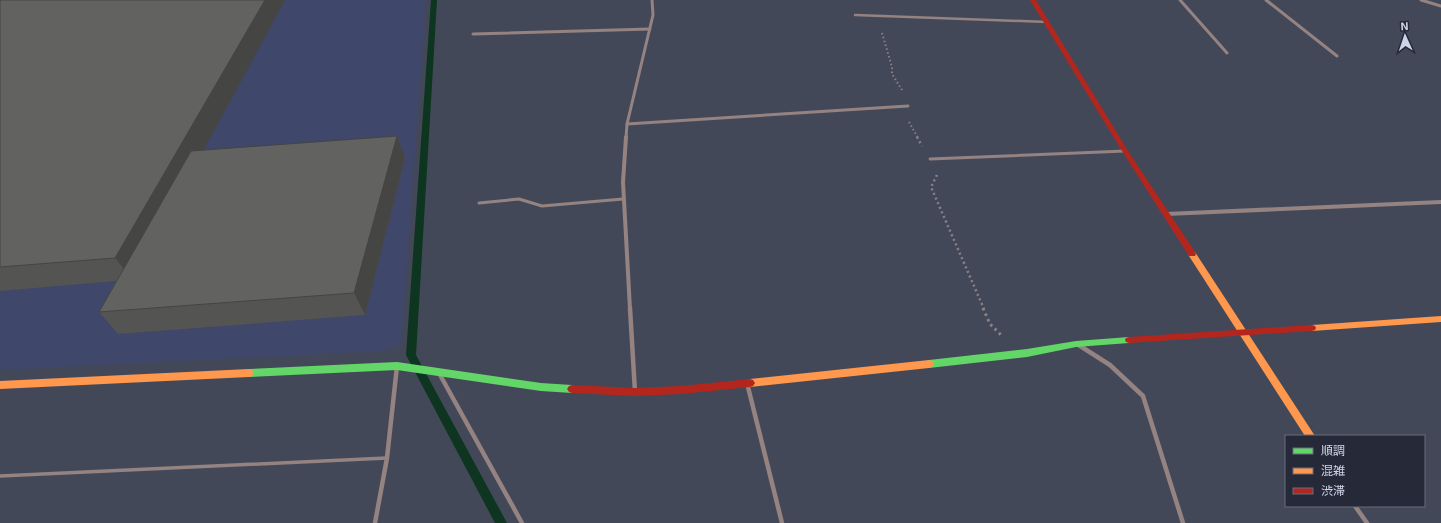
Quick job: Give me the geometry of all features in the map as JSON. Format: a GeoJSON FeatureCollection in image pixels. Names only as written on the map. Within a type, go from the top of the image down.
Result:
{"type":"FeatureCollection","features":[{"type":"Feature","properties":{"kind":"street"},"geometry":{"type":"LineString","coordinates":[[635,392],[623,182],[627,124],[653,15],[652,0]]}},
{"type":"Feature","properties":{"kind":"street"},"geometry":{"type":"LineString","coordinates":[[1033,0],[1048,22],[1125,151],[1242,334],[1309,435]]}},
{"type":"Feature","properties":{"kind":"street"},"geometry":{"type":"LineString","coordinates":[[1180,0],[1227,53]]}},
{"type":"Feature","properties":{"kind":"street"},"geometry":{"type":"LineString","coordinates":[[1266,0],[1337,56]]}},
{"type":"Feature","properties":{"kind":"street"},"geometry":{"type":"LineString","coordinates":[[1421,0],[1441,6]]}},
{"type":"Feature","properties":{"kind":"street"},"geometry":{"type":"LineString","coordinates":[[473,34],[650,29]]}},
{"type":"Feature","properties":{"kind":"street"},"geometry":{"type":"LineString","coordinates":[[627,124],[908,106]]}},
{"type":"Feature","properties":{"kind":"street"},"geometry":{"type":"LineString","coordinates":[[1166,214],[1441,202]]}},
{"type":"Feature","properties":{"kind":"street"},"geometry":{"type":"LineString","coordinates":[[0,385],[397,366],[541,387],[635,392],[681,390],[1027,353],[1076,344],[1242,334],[1441,319]]}},
{"type":"Feature","properties":{"kind":"street"},"geometry":{"type":"LineString","coordinates":[[1076,344],[1110,365],[1143,396],[1183,523]]}},
{"type":"Feature","properties":{"kind":"street"},"geometry":{"type":"LineString","coordinates":[[375,523],[387,458],[397,366]]}},
{"type":"Feature","properties":{"kind":"street"},"geometry":{"type":"LineString","coordinates":[[439,372],[522,523]]}},
{"type":"Feature","properties":{"kind":"street"},"geometry":{"type":"LineString","coordinates":[[747,383],[782,523]]}},
{"type":"Feature","properties":{"kind":"street"},"geometry":{"type":"LineString","coordinates":[[1357,507],[1367,523]]}},
{"type":"Feature","properties":{"kind":"lane"},"geometry":{"type":"LineString","coordinates":[[855,15],[1048,22]]}},
{"type":"Feature","properties":{"kind":"lane"},"geometry":{"type":"LineString","coordinates":[[930,159],[1125,151]]}},
{"type":"Feature","properties":{"kind":"lane"},"geometry":{"type":"LineString","coordinates":[[479,203],[522,198],[533,201],[542,206],[623,199]]}},
{"type":"Feature","properties":{"kind":"lane"},"geometry":{"type":"LineString","coordinates":[[0,476],[387,458]]}},
{"type":"Feature","properties":{"kind":"path"},"geometry":{"type":"LineString","coordinates":[[930,159],[937,176],[931,187],[990,324],[1006,339],[1027,353]]}},
{"type":"Feature","properties":{"kind":"shaded area"},"geometry":{"type":"Polygon","coordinates":[[[0,0],[426,0],[401,344],[385,351],[0,370],[0,0]]]}},
{"type":"Feature","properties":{"kind":"building"},"geometry":{"type":"Polygon","coordinates":[[[0,0],[265,0],[115,258],[0,267],[0,0]]]}},
{"type":"Feature","properties":{"kind":"building"},"geometry":{"type":"Polygon","coordinates":[[[397,136],[354,293],[99,312],[191,151],[397,136]]]}},
{"type":"Feature","properties":{"kind":"waterway"},"geometry":{"type":"LineString","coordinates":[[434,0],[411,355],[501,523]]}},
{"type":"Feature","properties":{"kind":"traffic: fast"},"geometry":{"type":"LineString","coordinates":[[929,364],[1027,353],[1076,344],[1129,340]]}},
{"type":"Feature","properties":{"kind":"traffic: fast"},"geometry":{"type":"LineString","coordinates":[[249,373],[397,366],[541,387],[572,389]]}},
{"type":"Feature","properties":{"kind":"traffic: slow"},"geometry":{"type":"LineString","coordinates":[[1192,254],[1309,435]]}},
{"type":"Feature","properties":{"kind":"traffic: slow"},"geometry":{"type":"LineString","coordinates":[[1312,328],[1441,319]]}},
{"type":"Feature","properties":{"kind":"traffic: slow"},"geometry":{"type":"LineString","coordinates":[[750,383],[929,364]]}},
{"type":"Feature","properties":{"kind":"traffic: slow"},"geometry":{"type":"LineString","coordinates":[[0,385],[249,373]]}},
{"type":"Feature","properties":{"kind":"traffic: jam"},"geometry":{"type":"LineString","coordinates":[[1033,0],[1125,151],[1192,254]]}},
{"type":"Feature","properties":{"kind":"traffic: jam"},"geometry":{"type":"LineString","coordinates":[[1129,340],[1312,328]]}},
{"type":"Feature","properties":{"kind":"traffic: jam"},"geometry":{"type":"LineString","coordinates":[[572,389],[635,392],[681,390],[750,383]]}}]}
